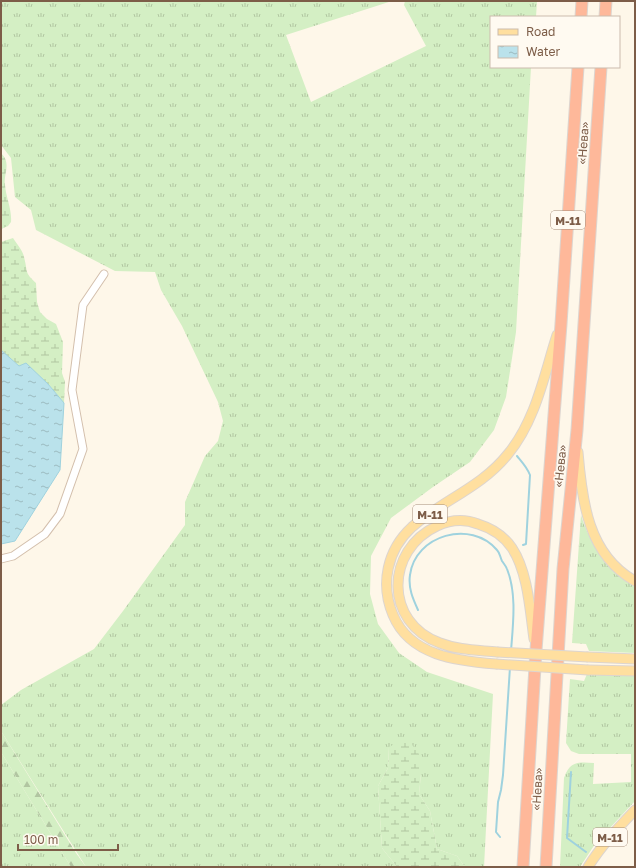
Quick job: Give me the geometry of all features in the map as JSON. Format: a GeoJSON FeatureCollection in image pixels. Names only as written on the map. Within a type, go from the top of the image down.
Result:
{"type":"FeatureCollection","features":[{"type":"Feature","properties":{"kind":"highway"},"geometry":{"type":"LineString","coordinates":[[581,16],[582,1]]}},
{"type":"Feature","properties":{"kind":"highway"},"geometry":{"type":"LineString","coordinates":[[605,16],[606,1]]}},
{"type":"Feature","properties":{"kind":"highway","name":"«Нева»"},"geometry":{"type":"LineString","coordinates":[[523,867],[536,650],[561,324],[578,68]]}},
{"type":"Feature","properties":{"kind":"highway","name":"«Нева»"},"geometry":{"type":"LineString","coordinates":[[546,867],[563,568],[577,430],[601,68]]}},
{"type":"Feature","properties":{"kind":"main road","name":"М-11"},"geometry":{"type":"LineString","coordinates":[[561,324],[527,426],[508,455],[488,475],[465,492],[422,519],[408,532],[397,546],[391,556],[386,577],[388,603],[394,617],[410,639],[421,647],[450,659],[496,664],[588,670],[635,670]]}},
{"type":"Feature","properties":{"kind":"main road","name":"М-11"},"geometry":{"type":"LineString","coordinates":[[577,430],[580,479],[589,523],[598,545],[613,565],[635,582]]}},
{"type":"Feature","properties":{"kind":"main road","name":"М-11"},"geometry":{"type":"LineString","coordinates":[[536,650],[522,569],[512,548],[503,538],[494,531],[473,522],[451,521],[430,529],[414,542],[402,561],[398,574],[397,585],[399,596],[403,610],[410,621],[418,630],[438,643],[468,650],[635,659]]}},
{"type":"Feature","properties":{"kind":"main road","name":"М-11"},"geometry":{"type":"LineString","coordinates":[[588,867],[614,832],[635,810]]}},
{"type":"Feature","properties":{"kind":"street"},"geometry":{"type":"LineString","coordinates":[[1,559],[12,556],[45,534],[60,514],[83,448],[72,390],[83,305],[104,274]]}},
{"type":"Feature","properties":{"kind":"green space"},"geometry":{"type":"Polygon","coordinates":[[[1,1],[392,1],[286,35],[311,102],[426,46],[404,5],[405,1],[537,1],[536,16],[490,16],[490,68],[531,68],[516,332],[506,397],[494,430],[470,462],[391,518],[371,556],[370,594],[378,624],[399,653],[427,672],[493,694],[484,867],[465,867],[457,856],[437,849],[430,811],[419,794],[421,774],[389,747],[388,768],[378,786],[382,848],[397,867],[86,867],[1,731],[1,705],[21,690],[94,649],[185,525],[185,502],[205,456],[218,441],[223,421],[218,402],[182,326],[161,290],[155,272],[115,271],[36,230],[31,210],[15,197],[11,158],[1,145],[1,1]]]}},
{"type":"Feature","properties":{"kind":"green space"},"geometry":{"type":"Polygon","coordinates":[[[1,153],[7,165],[5,185],[10,208],[11,222],[8,226],[1,229],[1,153]]]}},
{"type":"Feature","properties":{"kind":"green space"},"geometry":{"type":"Polygon","coordinates":[[[13,238],[22,252],[28,274],[36,283],[37,302],[40,312],[47,319],[56,324],[63,342],[62,373],[65,382],[64,403],[48,384],[19,366],[1,350],[1,242],[13,238]]]}},
{"type":"Feature","properties":{"kind":"green space"},"geometry":{"type":"Polygon","coordinates":[[[581,515],[589,536],[601,556],[616,573],[635,587],[635,653],[589,651],[586,644],[572,643],[581,515]]]}},
{"type":"Feature","properties":{"kind":"green space"},"geometry":{"type":"Polygon","coordinates":[[[587,674],[635,675],[635,801],[595,844],[580,867],[560,867],[564,778],[569,768],[579,763],[594,763],[593,784],[631,782],[631,754],[579,754],[571,751],[566,743],[570,679],[584,681],[587,674]]]}},
{"type":"Feature","properties":{"kind":"green space"},"geometry":{"type":"Polygon","coordinates":[[[1,731],[86,867],[71,867],[1,752],[1,731]]]}},
{"type":"Feature","properties":{"kind":"green space"},"geometry":{"type":"Polygon","coordinates":[[[406,737],[419,754],[421,774],[419,794],[430,811],[437,849],[457,856],[465,867],[397,867],[382,848],[378,786],[388,768],[389,747],[406,737]]]}},
{"type":"Feature","properties":{"kind":"green space"},"geometry":{"type":"Polygon","coordinates":[[[1,752],[71,867],[1,867],[1,752]]]}},
{"type":"Feature","properties":{"kind":"water"},"geometry":{"type":"Polygon","coordinates":[[[1,350],[19,366],[26,363],[48,384],[64,403],[60,470],[15,541],[1,544],[1,350]]]}},
{"type":"Feature","properties":{"kind":"waterway"},"geometry":{"type":"LineString","coordinates":[[517,456],[526,467],[530,475],[526,544],[523,545]]}},
{"type":"Feature","properties":{"kind":"waterway"},"geometry":{"type":"LineString","coordinates":[[418,610],[411,593],[410,575],[414,561],[422,550],[433,541],[446,536],[459,534],[473,535],[486,541],[498,551],[507,568],[512,589],[514,609],[511,651]]}},
{"type":"Feature","properties":{"kind":"waterway"},"geometry":{"type":"LineString","coordinates":[[500,837],[496,832],[498,802],[503,775],[510,667]]}},
{"type":"Feature","properties":{"kind":"waterway"},"geometry":{"type":"LineString","coordinates":[[571,772],[567,838],[586,852]]}}]}
